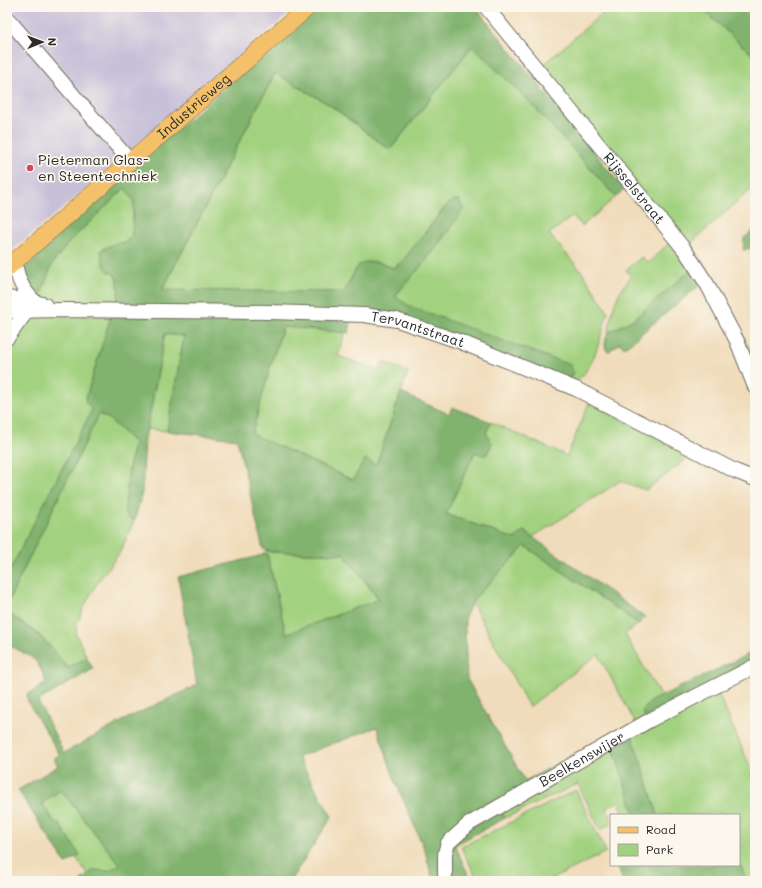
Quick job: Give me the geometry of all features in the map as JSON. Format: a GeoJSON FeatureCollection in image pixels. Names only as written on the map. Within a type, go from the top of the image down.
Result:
{"type":"FeatureCollection","features":[{"type":"Feature","properties":{"kind":"main road","name":"Industrieweg"},"geometry":{"type":"LineString","coordinates":[[11,264],[308,7]]}},
{"type":"Feature","properties":{"kind":"street","name":"Rijsselstraat"},"geometry":{"type":"LineString","coordinates":[[486,7],[684,249],[707,284],[737,341],[755,387]]}},
{"type":"Feature","properties":{"kind":"street"},"geometry":{"type":"LineString","coordinates":[[7,18],[130,161]]}},
{"type":"Feature","properties":{"kind":"street"},"geometry":{"type":"LineString","coordinates":[[7,338],[31,306],[11,264]]}},
{"type":"Feature","properties":{"kind":"street","name":"Tervantstraat"},"geometry":{"type":"LineString","coordinates":[[7,298],[31,306],[63,310],[364,314],[397,320],[461,342],[576,390],[751,475]]}},
{"type":"Feature","properties":{"kind":"street","name":"Tervantstraat"},"geometry":{"type":"LineString","coordinates":[[7,311],[31,306]]}},
{"type":"Feature","properties":{"kind":"street","name":"Beelkenswijer"},"geometry":{"type":"LineString","coordinates":[[445,881],[445,853],[448,844],[469,824],[650,720],[755,666]]}},
{"type":"Feature","properties":{"kind":"shaded area"},"geometry":{"type":"Polygon","coordinates":[[[7,7],[296,7],[76,197],[7,254],[7,7]]]}},
{"type":"Feature","properties":{"kind":"green space"},"geometry":{"type":"Polygon","coordinates":[[[322,7],[475,7],[624,189],[616,197],[527,99],[472,46],[390,150],[330,105],[275,73],[162,290],[344,292],[358,266],[366,262],[376,262],[393,268],[401,263],[446,206],[453,200],[459,200],[464,209],[432,253],[395,296],[409,306],[570,365],[573,371],[571,377],[565,381],[400,317],[117,306],[118,281],[114,274],[109,272],[105,267],[101,250],[116,243],[125,243],[132,235],[134,201],[125,188],[70,241],[52,264],[40,297],[31,291],[22,269],[132,168],[322,7]]]}},
{"type":"Feature","properties":{"kind":"green space"},"geometry":{"type":"Polygon","coordinates":[[[609,7],[700,7],[755,57],[755,186],[690,244],[718,285],[755,363],[755,374],[724,306],[541,67],[609,7]]]}},
{"type":"Feature","properties":{"kind":"green space"},"geometry":{"type":"Polygon","coordinates":[[[700,7],[755,7],[755,57],[700,7]]]}},
{"type":"Feature","properties":{"kind":"green space"},"geometry":{"type":"Polygon","coordinates":[[[472,46],[527,99],[616,197],[582,226],[573,216],[549,234],[583,273],[608,312],[596,352],[586,371],[580,378],[572,383],[565,381],[571,377],[573,371],[409,306],[395,296],[432,253],[463,209],[459,200],[446,206],[401,263],[393,268],[375,262],[366,262],[361,264],[354,272],[344,292],[162,291],[275,73],[330,105],[390,150],[472,46]]]}},
{"type":"Feature","properties":{"kind":"green space"},"geometry":{"type":"Polygon","coordinates":[[[125,188],[134,201],[132,235],[125,243],[116,243],[114,275],[118,281],[119,295],[117,306],[55,302],[40,297],[52,264],[70,241],[125,188]]]}},
{"type":"Feature","properties":{"kind":"green space"},"geometry":{"type":"Polygon","coordinates":[[[755,229],[755,247],[743,250],[744,238],[755,229]]]}},
{"type":"Feature","properties":{"kind":"green space"},"geometry":{"type":"Polygon","coordinates":[[[669,243],[691,270],[634,319],[608,333],[614,306],[619,293],[631,276],[626,270],[642,257],[648,263],[669,243]]]}},
{"type":"Feature","properties":{"kind":"green space"},"geometry":{"type":"Polygon","coordinates":[[[691,270],[701,284],[624,348],[620,343],[608,352],[606,350],[605,345],[608,333],[634,319],[691,270]]]}},
{"type":"Feature","properties":{"kind":"green space"},"geometry":{"type":"Polygon","coordinates":[[[29,315],[111,316],[85,401],[92,410],[7,576],[7,360],[11,355],[11,350],[7,347],[7,342],[29,315]]]}},
{"type":"Feature","properties":{"kind":"green space"},"geometry":{"type":"Polygon","coordinates":[[[111,316],[284,318],[351,321],[349,333],[283,327],[273,357],[252,434],[353,480],[365,459],[376,465],[401,393],[449,414],[452,407],[491,422],[486,433],[492,443],[487,454],[483,455],[475,452],[446,514],[514,539],[524,531],[645,617],[639,624],[525,546],[474,599],[465,617],[467,679],[525,781],[559,763],[564,769],[498,805],[505,818],[455,845],[471,881],[433,881],[425,851],[394,778],[377,727],[298,757],[332,817],[290,881],[80,881],[94,870],[108,871],[120,865],[61,790],[42,803],[56,824],[58,822],[80,855],[66,864],[18,790],[58,766],[54,758],[60,755],[29,704],[27,698],[27,695],[46,683],[43,674],[32,658],[7,644],[7,608],[17,620],[46,642],[67,668],[87,658],[93,669],[38,701],[64,753],[130,717],[197,685],[178,577],[267,554],[286,634],[379,599],[344,554],[272,552],[263,549],[237,439],[167,431],[184,336],[165,334],[145,439],[142,493],[135,519],[128,518],[125,515],[128,475],[134,442],[108,418],[99,414],[7,604],[7,576],[92,410],[85,401],[111,316]]]}},
{"type":"Feature","properties":{"kind":"green space"},"geometry":{"type":"Polygon","coordinates":[[[283,327],[345,332],[338,356],[379,371],[383,362],[408,372],[376,465],[353,480],[251,434],[283,327]]]}},
{"type":"Feature","properties":{"kind":"green space"},"geometry":{"type":"Polygon","coordinates":[[[165,334],[184,336],[167,431],[147,429],[165,334]]]}},
{"type":"Feature","properties":{"kind":"green space"},"geometry":{"type":"Polygon","coordinates":[[[589,403],[690,454],[689,457],[646,490],[620,481],[533,537],[524,531],[514,539],[446,514],[475,452],[483,455],[487,454],[492,443],[486,433],[491,422],[567,456],[589,403]]]}},
{"type":"Feature","properties":{"kind":"green space"},"geometry":{"type":"Polygon","coordinates":[[[99,414],[108,418],[134,442],[128,475],[125,515],[135,519],[120,552],[97,583],[77,623],[76,634],[87,658],[67,668],[38,634],[10,614],[7,604],[99,414]]]}},
{"type":"Feature","properties":{"kind":"green space"},"geometry":{"type":"Polygon","coordinates":[[[525,546],[639,624],[625,634],[661,697],[651,701],[646,718],[636,724],[598,654],[529,707],[472,603],[474,599],[525,546]]]}},
{"type":"Feature","properties":{"kind":"green space"},"geometry":{"type":"Polygon","coordinates":[[[267,551],[344,554],[379,600],[286,634],[267,554],[261,555],[267,551]]]}},
{"type":"Feature","properties":{"kind":"green space"},"geometry":{"type":"Polygon","coordinates":[[[755,651],[755,671],[646,718],[642,712],[651,701],[755,651]]]}},
{"type":"Feature","properties":{"kind":"green space"},"geometry":{"type":"Polygon","coordinates":[[[716,688],[755,778],[755,881],[746,881],[740,863],[740,814],[723,814],[722,812],[707,814],[658,814],[632,736],[716,688]]]}},
{"type":"Feature","properties":{"kind":"green space"},"geometry":{"type":"Polygon","coordinates":[[[632,736],[658,814],[635,814],[613,747],[632,736]]]}},
{"type":"Feature","properties":{"kind":"green space"},"geometry":{"type":"Polygon","coordinates":[[[613,747],[635,814],[624,814],[619,801],[606,808],[610,816],[610,825],[600,830],[578,784],[505,818],[501,812],[613,747]]]}},
{"type":"Feature","properties":{"kind":"green space"},"geometry":{"type":"Polygon","coordinates":[[[61,790],[120,865],[108,871],[94,870],[88,875],[76,857],[79,855],[58,822],[56,824],[42,803],[61,790]]]}},
{"type":"Feature","properties":{"kind":"green space"},"geometry":{"type":"Polygon","coordinates":[[[576,790],[606,852],[548,881],[478,881],[461,847],[576,790]]]}},
{"type":"Feature","properties":{"kind":"green space"},"geometry":{"type":"Polygon","coordinates":[[[740,863],[746,881],[623,881],[617,866],[740,866],[740,863]]]}},
{"type":"Feature","properties":{"kind":"waterway"},"geometry":{"type":"LineString","coordinates":[[749,7],[755,12]]}},
{"type":"Feature","properties":{"kind":"place","name":"Pieterman Glas- en Steentechniek"},"geometry":{"type":"Point","coordinates":[30,168]}}]}
